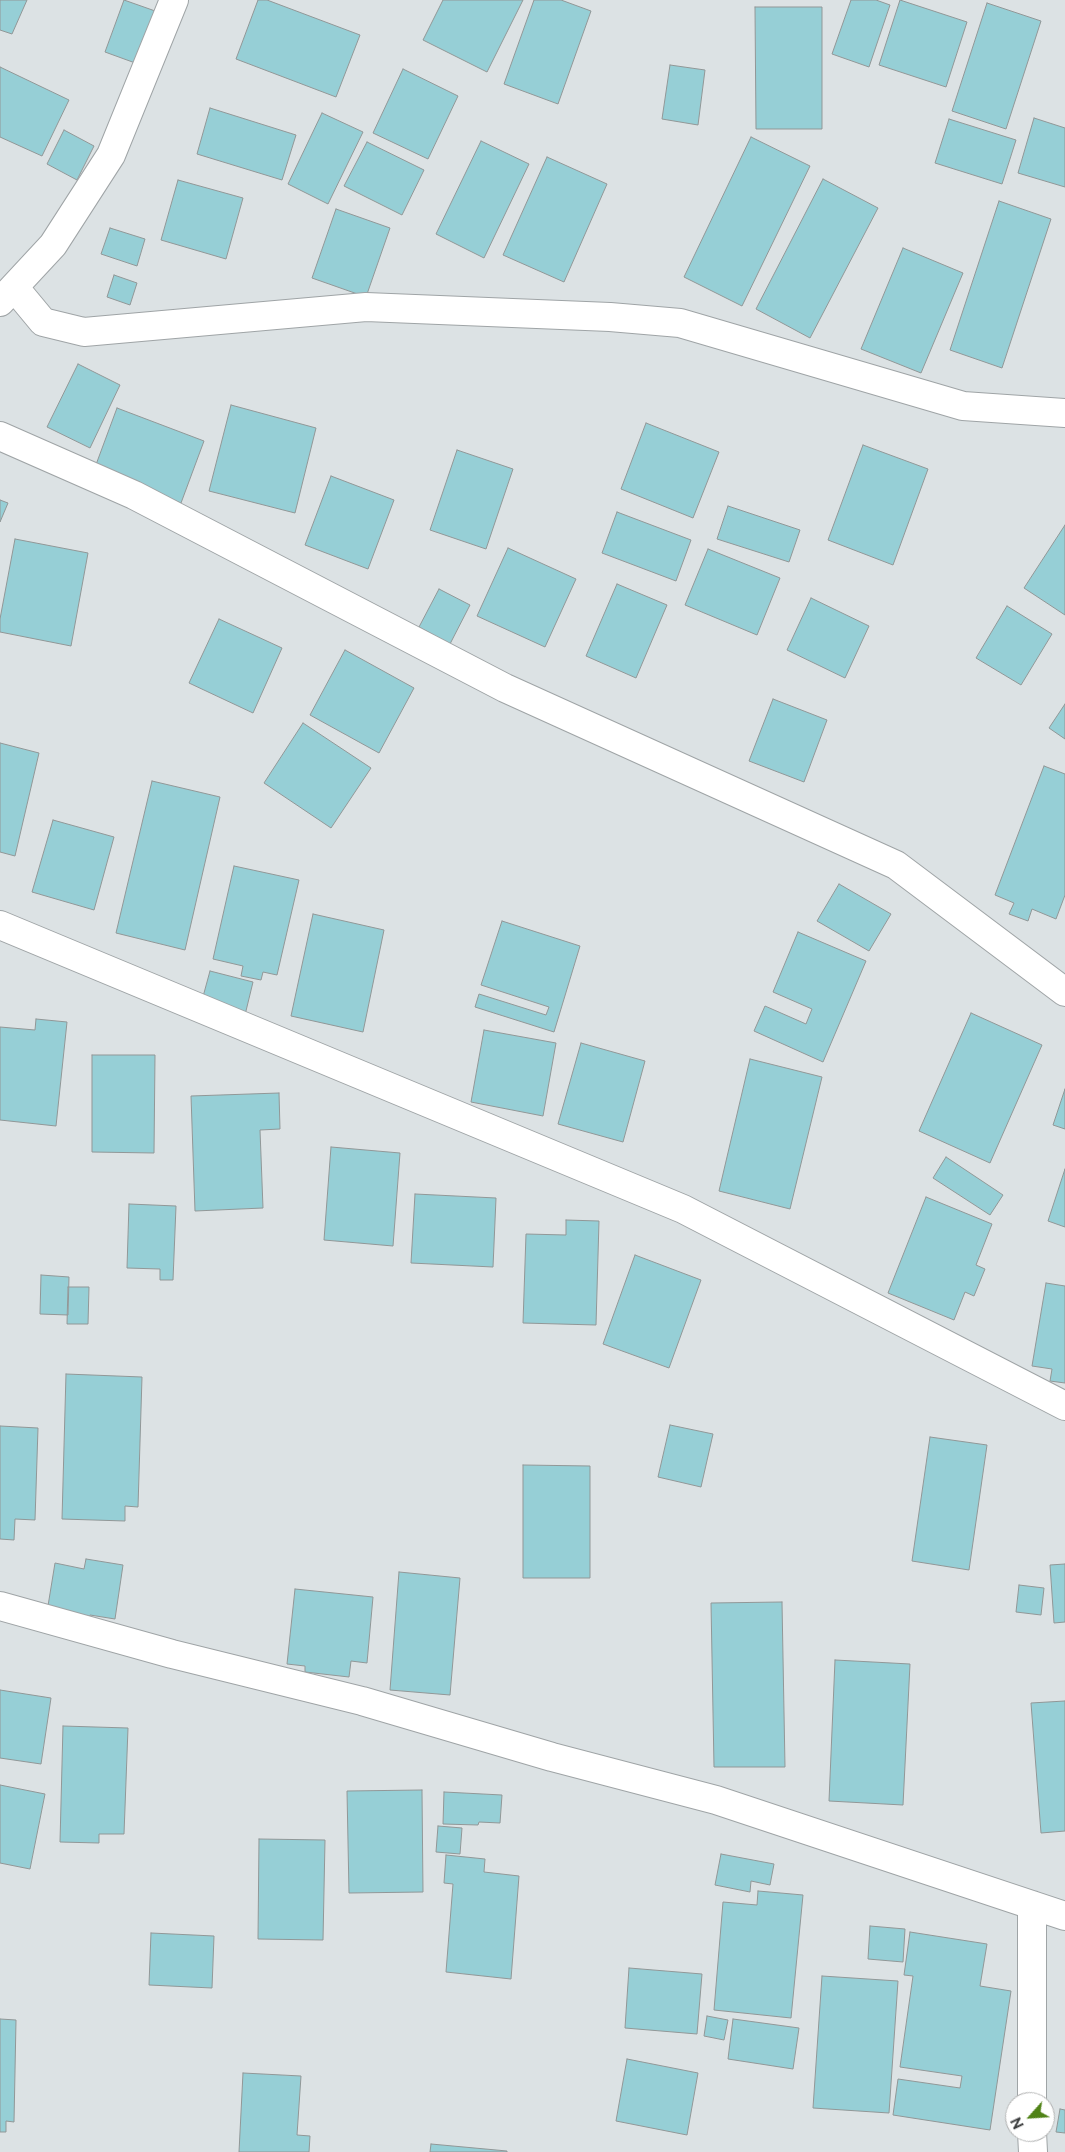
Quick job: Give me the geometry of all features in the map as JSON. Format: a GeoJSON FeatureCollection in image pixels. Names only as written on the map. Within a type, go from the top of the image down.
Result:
{"type":"FeatureCollection","features":[{"type":"Feature","properties":{"kind":"street"},"geometry":{"type":"LineString","coordinates":[[174,0],[111,155],[53,245],[7,295],[43,322],[84,332],[366,307],[610,317],[680,323],[963,406],[1065,413]]}},
{"type":"Feature","properties":{"kind":"street"},"geometry":{"type":"LineString","coordinates":[[0,436],[134,495],[505,688],[896,865],[1065,992]]}},
{"type":"Feature","properties":{"kind":"street"},"geometry":{"type":"LineString","coordinates":[[0,925],[683,1209],[1065,1406]]}},
{"type":"Feature","properties":{"kind":"street"},"geometry":{"type":"LineString","coordinates":[[0,1606],[172,1654],[362,1701],[552,1757],[716,1800],[1065,1916]]}},
{"type":"Feature","properties":{"kind":"street"},"geometry":{"type":"LineString","coordinates":[[1032,1905],[1032,2092]]}},
{"type":"Feature","properties":{"kind":"building"},"geometry":{"type":"Polygon","coordinates":[[[0,0],[27,0],[12,34],[0,30],[0,0]]]}},
{"type":"Feature","properties":{"kind":"building"},"geometry":{"type":"Polygon","coordinates":[[[124,0],[158,12],[138,64],[105,52],[124,0]]]}},
{"type":"Feature","properties":{"kind":"building"},"geometry":{"type":"Polygon","coordinates":[[[258,0],[267,0],[360,35],[336,97],[236,59],[258,0]]]}},
{"type":"Feature","properties":{"kind":"building"},"geometry":{"type":"Polygon","coordinates":[[[443,0],[523,0],[487,72],[423,40],[443,0]]]}},
{"type":"Feature","properties":{"kind":"building"},"geometry":{"type":"Polygon","coordinates":[[[534,0],[561,0],[591,11],[558,104],[504,84],[534,0]]]}},
{"type":"Feature","properties":{"kind":"building"},"geometry":{"type":"Polygon","coordinates":[[[851,0],[876,0],[890,5],[869,67],[832,54],[851,0]]]}},
{"type":"Feature","properties":{"kind":"building"},"geometry":{"type":"Polygon","coordinates":[[[900,0],[967,22],[946,87],[879,65],[900,0]]]}},
{"type":"Feature","properties":{"kind":"building"},"geometry":{"type":"Polygon","coordinates":[[[987,3],[1041,21],[1006,129],[952,111],[987,3]]]}},
{"type":"Feature","properties":{"kind":"building"},"geometry":{"type":"Polygon","coordinates":[[[755,7],[822,7],[822,129],[756,129],[755,7]]]}},
{"type":"Feature","properties":{"kind":"building"},"geometry":{"type":"Polygon","coordinates":[[[670,65],[705,70],[698,125],[662,119],[670,65]]]}},
{"type":"Feature","properties":{"kind":"building"},"geometry":{"type":"Polygon","coordinates":[[[0,67],[69,100],[42,156],[0,137],[0,67]]]}},
{"type":"Feature","properties":{"kind":"building"},"geometry":{"type":"Polygon","coordinates":[[[403,69],[458,96],[428,159],[373,133],[403,69]]]}},
{"type":"Feature","properties":{"kind":"building"},"geometry":{"type":"Polygon","coordinates":[[[210,108],[296,135],[282,180],[197,154],[210,108]]]}},
{"type":"Feature","properties":{"kind":"building"},"geometry":{"type":"Polygon","coordinates":[[[322,113],[363,132],[328,204],[288,184],[322,113]]]}},
{"type":"Feature","properties":{"kind":"building"},"geometry":{"type":"Polygon","coordinates":[[[1034,118],[1065,128],[1065,187],[1018,173],[1034,118]]]}},
{"type":"Feature","properties":{"kind":"building"},"geometry":{"type":"Polygon","coordinates":[[[949,119],[1016,140],[1002,184],[935,163],[949,119]]]}},
{"type":"Feature","properties":{"kind":"building"},"geometry":{"type":"Polygon","coordinates":[[[64,130],[94,146],[77,180],[47,164],[64,130]]]}},
{"type":"Feature","properties":{"kind":"building"},"geometry":{"type":"Polygon","coordinates":[[[751,137],[810,166],[742,306],[684,277],[751,137]]]}},
{"type":"Feature","properties":{"kind":"building"},"geometry":{"type":"Polygon","coordinates":[[[481,141],[529,164],[484,258],[436,234],[481,141]]]}},
{"type":"Feature","properties":{"kind":"building"},"geometry":{"type":"Polygon","coordinates":[[[367,142],[424,170],[402,215],[344,186],[367,142]]]}},
{"type":"Feature","properties":{"kind":"building"},"geometry":{"type":"Polygon","coordinates":[[[547,157],[607,184],[564,282],[503,255],[547,157]]]}},
{"type":"Feature","properties":{"kind":"building"},"geometry":{"type":"Polygon","coordinates":[[[823,179],[878,208],[810,338],[756,309],[823,179]]]}},
{"type":"Feature","properties":{"kind":"building"},"geometry":{"type":"Polygon","coordinates":[[[178,180],[243,198],[226,259],[161,240],[178,180]]]}},
{"type":"Feature","properties":{"kind":"building"},"geometry":{"type":"Polygon","coordinates":[[[999,201],[1051,219],[1002,368],[950,350],[999,201]]]}},
{"type":"Feature","properties":{"kind":"building"},"geometry":{"type":"Polygon","coordinates":[[[336,209],[390,228],[366,297],[312,278],[336,209]]]}},
{"type":"Feature","properties":{"kind":"building"},"geometry":{"type":"Polygon","coordinates":[[[110,228],[145,239],[137,266],[101,254],[110,228]]]}},
{"type":"Feature","properties":{"kind":"building"},"geometry":{"type":"Polygon","coordinates":[[[903,248],[963,273],[921,373],[861,349],[903,248]]]}},
{"type":"Feature","properties":{"kind":"building"},"geometry":{"type":"Polygon","coordinates":[[[114,275],[137,283],[130,305],[107,297],[114,275]]]}},
{"type":"Feature","properties":{"kind":"building"},"geometry":{"type":"Polygon","coordinates":[[[78,364],[120,385],[90,448],[47,427],[78,364]]]}},
{"type":"Feature","properties":{"kind":"building"},"geometry":{"type":"Polygon","coordinates":[[[231,405],[316,428],[295,513],[209,491],[231,405]]]}},
{"type":"Feature","properties":{"kind":"building"},"geometry":{"type":"Polygon","coordinates":[[[117,408],[204,441],[181,503],[94,470],[117,408]]]}},
{"type":"Feature","properties":{"kind":"building"},"geometry":{"type":"Polygon","coordinates":[[[646,423],[719,452],[693,518],[621,489],[646,423]]]}},
{"type":"Feature","properties":{"kind":"building"},"geometry":{"type":"Polygon","coordinates":[[[863,445],[928,469],[893,565],[828,540],[863,445]]]}},
{"type":"Feature","properties":{"kind":"building"},"geometry":{"type":"Polygon","coordinates":[[[457,450],[513,469],[486,549],[430,530],[457,450]]]}},
{"type":"Feature","properties":{"kind":"building"},"geometry":{"type":"Polygon","coordinates":[[[331,476],[394,500],[368,569],[305,545],[331,476]]]}},
{"type":"Feature","properties":{"kind":"building"},"geometry":{"type":"Polygon","coordinates":[[[0,500],[8,503],[0,522],[0,500]]]}},
{"type":"Feature","properties":{"kind":"building"},"geometry":{"type":"Polygon","coordinates":[[[728,506],[800,530],[789,562],[717,539],[728,506]]]}},
{"type":"Feature","properties":{"kind":"building"},"geometry":{"type":"Polygon","coordinates":[[[617,512],[691,540],[676,581],[602,553],[617,512]]]}},
{"type":"Feature","properties":{"kind":"building"},"geometry":{"type":"Polygon","coordinates":[[[1065,525],[1065,615],[1024,588],[1065,525]]]}},
{"type":"Feature","properties":{"kind":"building"},"geometry":{"type":"Polygon","coordinates":[[[15,539],[88,553],[71,646],[0,632],[0,619],[15,539]]]}},
{"type":"Feature","properties":{"kind":"building"},"geometry":{"type":"Polygon","coordinates":[[[508,548],[576,579],[545,647],[477,616],[508,548]]]}},
{"type":"Feature","properties":{"kind":"building"},"geometry":{"type":"Polygon","coordinates":[[[708,549],[780,578],[757,635],[685,605],[708,549]]]}},
{"type":"Feature","properties":{"kind":"building"},"geometry":{"type":"Polygon","coordinates":[[[617,584],[667,605],[636,678],[586,656],[617,584]]]}},
{"type":"Feature","properties":{"kind":"building"},"geometry":{"type":"Polygon","coordinates":[[[439,589],[470,605],[450,644],[419,627],[439,589]]]}},
{"type":"Feature","properties":{"kind":"building"},"geometry":{"type":"Polygon","coordinates":[[[811,598],[869,626],[845,678],[787,650],[811,598]]]}},
{"type":"Feature","properties":{"kind":"building"},"geometry":{"type":"Polygon","coordinates":[[[1007,606],[1052,634],[1021,685],[976,658],[1007,606]]]}},
{"type":"Feature","properties":{"kind":"building"},"geometry":{"type":"Polygon","coordinates":[[[219,619],[282,648],[253,713],[189,683],[219,619]]]}},
{"type":"Feature","properties":{"kind":"building"},"geometry":{"type":"Polygon","coordinates":[[[345,650],[414,688],[379,753],[310,715],[345,650]]]}},
{"type":"Feature","properties":{"kind":"building"},"geometry":{"type":"Polygon","coordinates":[[[773,699],[827,720],[804,782],[749,761],[773,699]]]}},
{"type":"Feature","properties":{"kind":"building"},"geometry":{"type":"Polygon","coordinates":[[[1065,704],[1065,739],[1049,728],[1065,704]]]}},
{"type":"Feature","properties":{"kind":"building"},"geometry":{"type":"Polygon","coordinates":[[[303,723],[371,768],[331,828],[264,783],[303,723]]]}},
{"type":"Feature","properties":{"kind":"building"},"geometry":{"type":"Polygon","coordinates":[[[0,743],[39,753],[15,856],[0,852],[0,743]]]}},
{"type":"Feature","properties":{"kind":"building"},"geometry":{"type":"Polygon","coordinates":[[[1044,766],[1065,774],[1065,895],[1056,919],[1032,909],[1028,921],[1009,914],[1014,903],[995,895],[1044,766]]]}},
{"type":"Feature","properties":{"kind":"building"},"geometry":{"type":"Polygon","coordinates":[[[152,781],[220,797],[185,950],[116,933],[152,781]]]}},
{"type":"Feature","properties":{"kind":"building"},"geometry":{"type":"Polygon","coordinates":[[[53,820],[114,837],[94,910],[32,892],[53,820]]]}},
{"type":"Feature","properties":{"kind":"building"},"geometry":{"type":"Polygon","coordinates":[[[234,866],[299,880],[277,975],[263,972],[261,980],[241,976],[243,966],[213,959],[234,866]]]}},
{"type":"Feature","properties":{"kind":"building"},"geometry":{"type":"Polygon","coordinates":[[[839,884],[891,914],[869,951],[817,921],[839,884]]]}},
{"type":"Feature","properties":{"kind":"building"},"geometry":{"type":"Polygon","coordinates":[[[313,914],[384,930],[363,1032],[291,1016],[313,914]]]}},
{"type":"Feature","properties":{"kind":"building"},"geometry":{"type":"Polygon","coordinates":[[[502,921],[580,946],[554,1032],[475,1007],[479,994],[546,1015],[549,1007],[481,985],[502,921]]]}},
{"type":"Feature","properties":{"kind":"building"},"geometry":{"type":"Polygon","coordinates":[[[798,932],[866,961],[823,1062],[754,1031],[765,1006],[806,1024],[812,1009],[773,992],[798,932]]]}},
{"type":"Feature","properties":{"kind":"building"},"geometry":{"type":"Polygon","coordinates":[[[210,971],[253,982],[245,1015],[201,1004],[210,971]]]}},
{"type":"Feature","properties":{"kind":"building"},"geometry":{"type":"Polygon","coordinates":[[[971,1013],[1042,1045],[990,1163],[919,1131],[971,1013]]]}},
{"type":"Feature","properties":{"kind":"building"},"geometry":{"type":"Polygon","coordinates":[[[36,1019],[67,1022],[56,1126],[0,1120],[0,1027],[35,1030],[36,1019]]]}},
{"type":"Feature","properties":{"kind":"building"},"geometry":{"type":"Polygon","coordinates":[[[484,1030],[556,1043],[543,1116],[471,1102],[484,1030]]]}},
{"type":"Feature","properties":{"kind":"building"},"geometry":{"type":"Polygon","coordinates":[[[581,1043],[645,1061],[623,1142],[558,1124],[581,1043]]]}},
{"type":"Feature","properties":{"kind":"building"},"geometry":{"type":"Polygon","coordinates":[[[92,1055],[155,1055],[154,1153],[92,1152],[92,1055]]]}},
{"type":"Feature","properties":{"kind":"building"},"geometry":{"type":"Polygon","coordinates":[[[750,1059],[822,1077],[790,1209],[719,1191],[750,1059]]]}},
{"type":"Feature","properties":{"kind":"building"},"geometry":{"type":"Polygon","coordinates":[[[1065,1089],[1065,1129],[1053,1125],[1065,1089]]]}},
{"type":"Feature","properties":{"kind":"building"},"geometry":{"type":"Polygon","coordinates":[[[279,1093],[280,1129],[260,1130],[263,1208],[195,1211],[191,1096],[279,1093]]]}},
{"type":"Feature","properties":{"kind":"building"},"geometry":{"type":"Polygon","coordinates":[[[331,1147],[400,1153],[393,1246],[324,1240],[331,1147]]]}},
{"type":"Feature","properties":{"kind":"building"},"geometry":{"type":"Polygon","coordinates":[[[946,1157],[1003,1195],[990,1215],[933,1178],[946,1157]]]}},
{"type":"Feature","properties":{"kind":"building"},"geometry":{"type":"Polygon","coordinates":[[[1065,1169],[1065,1227],[1048,1221],[1065,1169]]]}},
{"type":"Feature","properties":{"kind":"building"},"geometry":{"type":"Polygon","coordinates":[[[415,1194],[496,1198],[493,1267],[411,1263],[415,1194]]]}},
{"type":"Feature","properties":{"kind":"building"},"geometry":{"type":"Polygon","coordinates":[[[926,1197],[992,1224],[976,1265],[985,1269],[974,1296],[965,1292],[954,1320],[888,1293],[926,1197]]]}},
{"type":"Feature","properties":{"kind":"building"},"geometry":{"type":"Polygon","coordinates":[[[129,1204],[176,1206],[173,1280],[160,1280],[160,1269],[127,1268],[129,1204]]]}},
{"type":"Feature","properties":{"kind":"building"},"geometry":{"type":"Polygon","coordinates":[[[566,1220],[599,1221],[596,1325],[523,1323],[526,1234],[566,1235],[566,1220]]]}},
{"type":"Feature","properties":{"kind":"building"},"geometry":{"type":"Polygon","coordinates":[[[635,1255],[701,1280],[669,1368],[603,1344],[635,1255]]]}},
{"type":"Feature","properties":{"kind":"building"},"geometry":{"type":"Polygon","coordinates":[[[41,1275],[69,1277],[68,1315],[40,1314],[41,1275]]]}},
{"type":"Feature","properties":{"kind":"building"},"geometry":{"type":"Polygon","coordinates":[[[1046,1283],[1065,1286],[1065,1383],[1050,1381],[1052,1369],[1032,1366],[1046,1283]]]}},
{"type":"Feature","properties":{"kind":"building"},"geometry":{"type":"Polygon","coordinates":[[[68,1287],[89,1287],[88,1324],[67,1324],[68,1287]]]}},
{"type":"Feature","properties":{"kind":"building"},"geometry":{"type":"Polygon","coordinates":[[[66,1374],[142,1377],[138,1507],[125,1506],[125,1521],[62,1519],[66,1374]]]}},
{"type":"Feature","properties":{"kind":"building"},"geometry":{"type":"Polygon","coordinates":[[[670,1425],[713,1434],[701,1487],[658,1477],[670,1425]]]}},
{"type":"Feature","properties":{"kind":"building"},"geometry":{"type":"Polygon","coordinates":[[[0,1426],[38,1428],[35,1520],[15,1519],[14,1540],[0,1539],[0,1426]]]}},
{"type":"Feature","properties":{"kind":"building"},"geometry":{"type":"Polygon","coordinates":[[[930,1437],[987,1445],[969,1570],[912,1561],[930,1437]]]}},
{"type":"Feature","properties":{"kind":"building"},"geometry":{"type":"Polygon","coordinates":[[[523,1465],[590,1466],[590,1578],[523,1578],[523,1465]]]}},
{"type":"Feature","properties":{"kind":"building"},"geometry":{"type":"Polygon","coordinates":[[[86,1559],[123,1565],[115,1619],[90,1615],[89,1619],[47,1612],[55,1563],[84,1569],[86,1559]]]}},
{"type":"Feature","properties":{"kind":"building"},"geometry":{"type":"Polygon","coordinates":[[[1065,1564],[1065,1622],[1054,1623],[1050,1565],[1065,1564]]]}},
{"type":"Feature","properties":{"kind":"building"},"geometry":{"type":"Polygon","coordinates":[[[399,1572],[460,1578],[450,1695],[390,1690],[399,1572]]]}},
{"type":"Feature","properties":{"kind":"building"},"geometry":{"type":"Polygon","coordinates":[[[1019,1585],[1044,1588],[1041,1615],[1016,1612],[1019,1585]]]}},
{"type":"Feature","properties":{"kind":"building"},"geometry":{"type":"Polygon","coordinates":[[[295,1589],[373,1597],[367,1663],[351,1661],[349,1677],[305,1672],[305,1666],[287,1664],[295,1589]]]}},
{"type":"Feature","properties":{"kind":"building"},"geometry":{"type":"Polygon","coordinates":[[[782,1602],[785,1767],[714,1767],[711,1603],[782,1602]]]}},
{"type":"Feature","properties":{"kind":"building"},"geometry":{"type":"Polygon","coordinates":[[[835,1660],[910,1664],[903,1805],[829,1801],[835,1660]]]}},
{"type":"Feature","properties":{"kind":"building"},"geometry":{"type":"Polygon","coordinates":[[[0,1690],[51,1698],[41,1764],[0,1758],[0,1690]]]}},
{"type":"Feature","properties":{"kind":"building"},"geometry":{"type":"Polygon","coordinates":[[[1065,1701],[1065,1831],[1041,1833],[1031,1703],[1065,1701]]]}},
{"type":"Feature","properties":{"kind":"building"},"geometry":{"type":"Polygon","coordinates":[[[63,1726],[128,1728],[124,1834],[99,1834],[99,1843],[60,1842],[63,1726]]]}},
{"type":"Feature","properties":{"kind":"building"},"geometry":{"type":"Polygon","coordinates":[[[0,1785],[45,1794],[30,1869],[0,1863],[0,1785]]]}},
{"type":"Feature","properties":{"kind":"building"},"geometry":{"type":"Polygon","coordinates":[[[422,1790],[423,1892],[349,1893],[347,1791],[422,1790]]]}},
{"type":"Feature","properties":{"kind":"building"},"geometry":{"type":"Polygon","coordinates":[[[444,1792],[502,1795],[500,1823],[479,1822],[478,1825],[443,1824],[444,1792]]]}},
{"type":"Feature","properties":{"kind":"building"},"geometry":{"type":"Polygon","coordinates":[[[438,1826],[462,1828],[460,1854],[436,1852],[438,1826]]]}},
{"type":"Feature","properties":{"kind":"building"},"geometry":{"type":"Polygon","coordinates":[[[259,1839],[325,1840],[323,1940],[258,1939],[259,1839]]]}},
{"type":"Feature","properties":{"kind":"building"},"geometry":{"type":"Polygon","coordinates":[[[721,1854],[774,1864],[770,1885],[751,1881],[750,1892],[715,1885],[721,1854]]]}},
{"type":"Feature","properties":{"kind":"building"},"geometry":{"type":"Polygon","coordinates":[[[446,1855],[485,1859],[484,1872],[519,1876],[511,1979],[446,1972],[453,1884],[444,1883],[446,1855]]]}},
{"type":"Feature","properties":{"kind":"building"},"geometry":{"type":"Polygon","coordinates":[[[758,1891],[803,1895],[791,2018],[714,2010],[723,1902],[757,1905],[758,1891]]]}},
{"type":"Feature","properties":{"kind":"building"},"geometry":{"type":"Polygon","coordinates":[[[870,1926],[905,1929],[903,1962],[868,1959],[870,1926]]]}},
{"type":"Feature","properties":{"kind":"building"},"geometry":{"type":"Polygon","coordinates":[[[910,1932],[987,1944],[980,1986],[1011,1991],[990,2130],[893,2115],[898,2079],[960,2088],[962,2076],[900,2067],[913,1976],[904,1975],[910,1932]]]}},
{"type":"Feature","properties":{"kind":"building"},"geometry":{"type":"Polygon","coordinates":[[[151,1933],[214,1936],[212,1988],[149,1985],[151,1933]]]}},
{"type":"Feature","properties":{"kind":"building"},"geometry":{"type":"Polygon","coordinates":[[[629,1968],[702,1974],[697,2034],[625,2028],[629,1968]]]}},
{"type":"Feature","properties":{"kind":"building"},"geometry":{"type":"Polygon","coordinates":[[[822,1976],[898,1981],[889,2113],[813,2108],[822,1976]]]}},
{"type":"Feature","properties":{"kind":"building"},"geometry":{"type":"Polygon","coordinates":[[[707,2016],[728,2020],[724,2040],[704,2036],[707,2016]]]}},
{"type":"Feature","properties":{"kind":"building"},"geometry":{"type":"Polygon","coordinates":[[[0,2019],[16,2020],[14,2122],[6,2121],[6,2132],[0,2132],[0,2019]]]}},
{"type":"Feature","properties":{"kind":"building"},"geometry":{"type":"Polygon","coordinates":[[[733,2019],[799,2028],[793,2069],[728,2059],[733,2019]]]}},
{"type":"Feature","properties":{"kind":"building"},"geometry":{"type":"Polygon","coordinates":[[[627,2059],[698,2073],[687,2135],[616,2121],[627,2059]]]}},
{"type":"Feature","properties":{"kind":"building"},"geometry":{"type":"Polygon","coordinates":[[[243,2073],[301,2076],[297,2135],[310,2136],[309,2152],[239,2152],[243,2073]]]}},
{"type":"Feature","properties":{"kind":"building"},"geometry":{"type":"Polygon","coordinates":[[[1060,2109],[1065,2110],[1065,2133],[1056,2132],[1060,2109]]]}},
{"type":"Feature","properties":{"kind":"building"},"geometry":{"type":"Polygon","coordinates":[[[431,2144],[507,2151],[507,2152],[430,2152],[431,2144]]]}}]}
